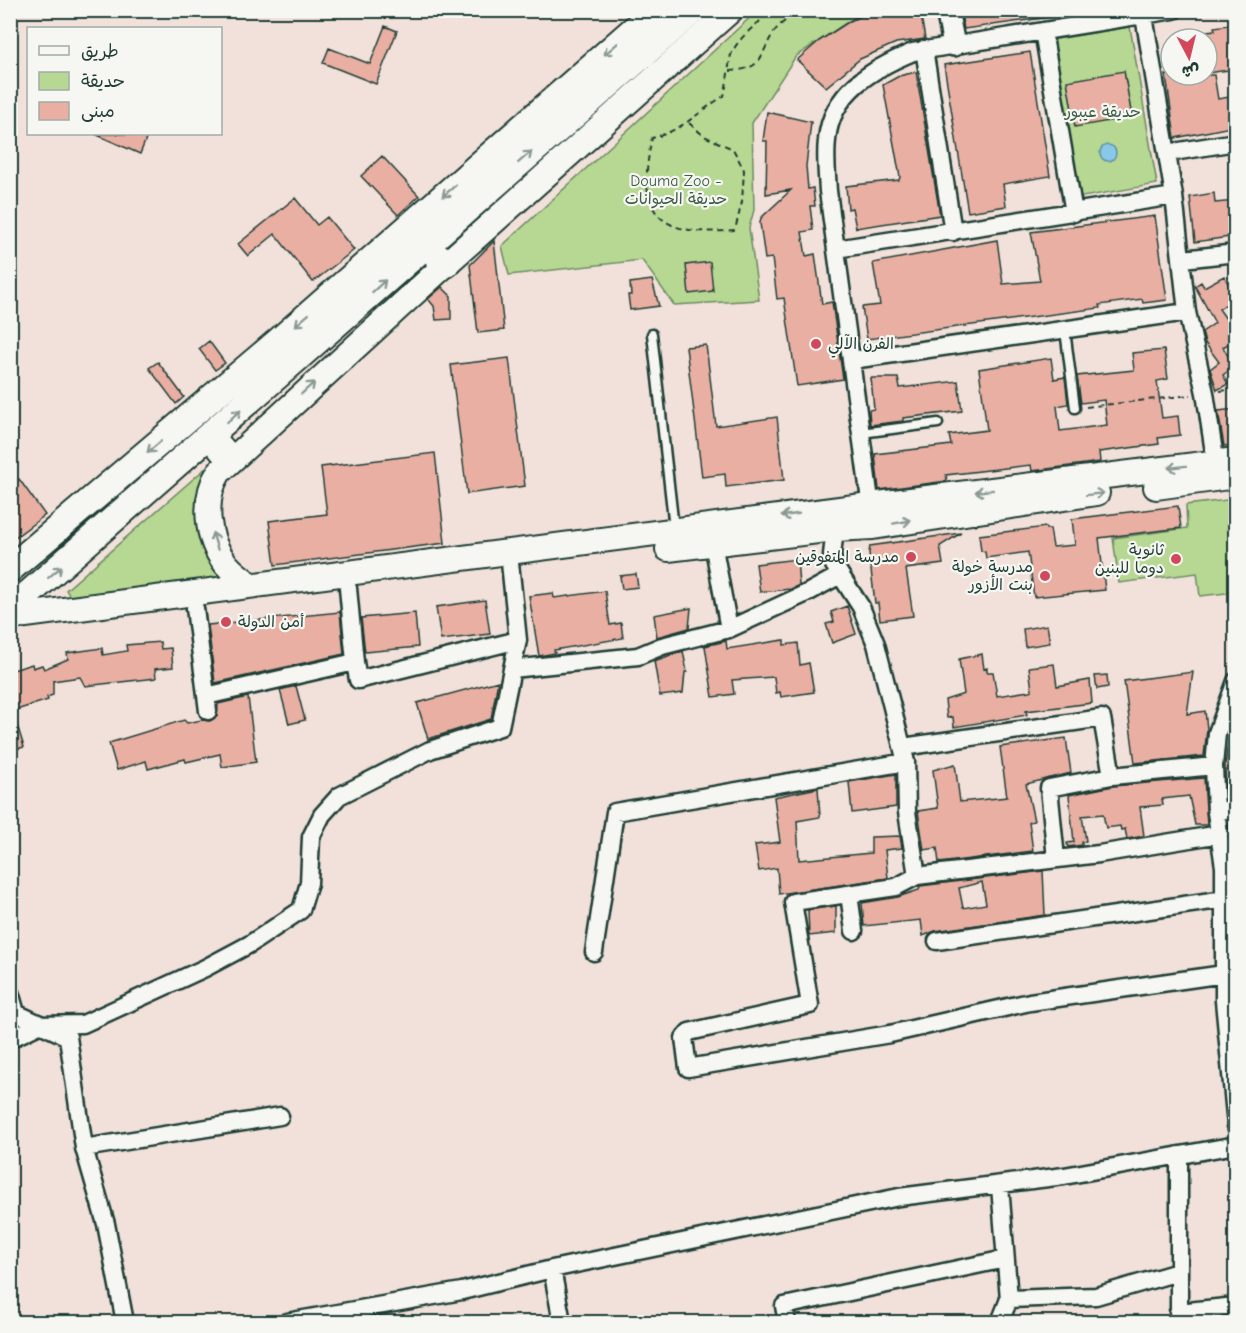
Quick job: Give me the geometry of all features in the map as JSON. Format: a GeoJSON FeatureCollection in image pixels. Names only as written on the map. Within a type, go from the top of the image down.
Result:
{"type":"FeatureCollection","features":[{"type":"Feature","properties":{"kind":"main road"},"geometry":{"type":"LineString","coordinates":[[10,610],[211,437],[416,236],[656,10]]}},
{"type":"Feature","properties":{"kind":"main road"},"geometry":{"type":"LineString","coordinates":[[251,585],[231,570],[221,556],[210,523],[208,507],[214,480],[230,459],[732,10]]}},
{"type":"Feature","properties":{"kind":"main road"},"geometry":{"type":"LineString","coordinates":[[10,569],[683,14]]}},
{"type":"Feature","properties":{"kind":"main road"},"geometry":{"type":"LineString","coordinates":[[416,236],[446,264]]}},
{"type":"Feature","properties":{"kind":"main road"},"geometry":{"type":"LineString","coordinates":[[211,437],[230,459]]}},
{"type":"Feature","properties":{"kind":"main road"},"geometry":{"type":"LineString","coordinates":[[10,631],[348,588],[675,531],[872,516],[1226,469]]}},
{"type":"Feature","properties":{"kind":"main road"},"geometry":{"type":"LineString","coordinates":[[10,617],[251,585],[713,543],[835,529],[872,516]]}},
{"type":"Feature","properties":{"kind":"street"},"geometry":{"type":"LineString","coordinates":[[947,10],[954,45]]}},
{"type":"Feature","properties":{"kind":"street"},"geometry":{"type":"LineString","coordinates":[[872,516],[828,191],[827,138],[834,114],[847,92],[865,76],[886,63],[924,49],[1143,13],[1174,10]]}},
{"type":"Feature","properties":{"kind":"street"},"geometry":{"type":"LineString","coordinates":[[1143,13],[1174,196],[1183,260],[1187,312],[1205,393],[1226,469]]}},
{"type":"Feature","properties":{"kind":"street"},"geometry":{"type":"LineString","coordinates":[[1043,31],[1074,213]]}},
{"type":"Feature","properties":{"kind":"street"},"geometry":{"type":"LineString","coordinates":[[924,49],[953,232]]}},
{"type":"Feature","properties":{"kind":"street"},"geometry":{"type":"LineString","coordinates":[[1167,153],[1236,142]]}},
{"type":"Feature","properties":{"kind":"street"},"geometry":{"type":"LineString","coordinates":[[836,249],[1174,196]]}},
{"type":"Feature","properties":{"kind":"street"},"geometry":{"type":"LineString","coordinates":[[1183,260],[1236,253]]}},
{"type":"Feature","properties":{"kind":"street"},"geometry":{"type":"LineString","coordinates":[[852,360],[1187,312]]}},
{"type":"Feature","properties":{"kind":"street"},"geometry":{"type":"LineString","coordinates":[[835,529],[832,555],[840,575],[861,607],[876,644],[904,754],[907,812],[917,876]]}},
{"type":"Feature","properties":{"kind":"street"},"geometry":{"type":"LineString","coordinates":[[713,543],[729,628]]}},
{"type":"Feature","properties":{"kind":"street"},"geometry":{"type":"LineString","coordinates":[[10,1039],[39,1025],[83,1024],[250,944],[301,910],[309,883],[311,837],[322,815],[339,796],[430,750],[500,727],[518,640],[509,561]]}},
{"type":"Feature","properties":{"kind":"street"},"geometry":{"type":"LineString","coordinates":[[512,669],[638,656],[662,646],[729,628],[840,575]]}},
{"type":"Feature","properties":{"kind":"street"},"geometry":{"type":"LineString","coordinates":[[348,588],[358,680],[518,640]]}},
{"type":"Feature","properties":{"kind":"street"},"geometry":{"type":"LineString","coordinates":[[195,608],[207,703],[355,662]]}},
{"type":"Feature","properties":{"kind":"street"},"geometry":{"type":"LineString","coordinates":[[1236,681],[1217,733],[1214,766],[1216,812],[1230,866],[1225,899],[1231,927],[1224,974],[1230,1000],[1236,1126]]}},
{"type":"Feature","properties":{"kind":"street"},"geometry":{"type":"LineString","coordinates":[[594,952],[615,812],[904,754],[1102,718],[1112,776]]}},
{"type":"Feature","properties":{"kind":"street"},"geometry":{"type":"LineString","coordinates":[[1217,733],[1236,730]]}},
{"type":"Feature","properties":{"kind":"street"},"geometry":{"type":"LineString","coordinates":[[1056,860],[1049,788],[1112,776],[1214,766]]}},
{"type":"Feature","properties":{"kind":"street"},"geometry":{"type":"LineString","coordinates":[[1216,812],[1236,808]]}},
{"type":"Feature","properties":{"kind":"street"},"geometry":{"type":"LineString","coordinates":[[1220,834],[1056,860],[917,876],[896,887],[793,902],[810,1005],[688,1032],[684,1038],[688,1068],[693,1069],[890,1034],[1030,1002],[1224,974]]}},
{"type":"Feature","properties":{"kind":"street"},"geometry":{"type":"LineString","coordinates":[[849,894],[854,931]]}},
{"type":"Feature","properties":{"kind":"street"},"geometry":{"type":"LineString","coordinates":[[937,941],[1225,899]]}},
{"type":"Feature","properties":{"kind":"street"},"geometry":{"type":"LineString","coordinates":[[10,992],[16,1013],[68,1037],[84,1148],[106,1224],[125,1323]]}},
{"type":"Feature","properties":{"kind":"street"},"geometry":{"type":"LineString","coordinates":[[84,1148],[280,1116]]}},
{"type":"Feature","properties":{"kind":"street"},"geometry":{"type":"LineString","coordinates":[[287,1323],[462,1292],[552,1269],[899,1197],[1000,1186],[1236,1145]]}},
{"type":"Feature","properties":{"kind":"street"},"geometry":{"type":"LineString","coordinates":[[1179,1155],[1178,1317],[1236,1306]]}},
{"type":"Feature","properties":{"kind":"street"},"geometry":{"type":"LineString","coordinates":[[1000,1186],[1009,1299],[1000,1323]]}},
{"type":"Feature","properties":{"kind":"street"},"geometry":{"type":"LineString","coordinates":[[787,1323],[784,1306],[1005,1259]]}},
{"type":"Feature","properties":{"kind":"street"},"geometry":{"type":"LineString","coordinates":[[552,1269],[562,1323]]}},
{"type":"Feature","properties":{"kind":"street"},"geometry":{"type":"LineString","coordinates":[[1009,1299],[1096,1296],[1178,1272]]}},
{"type":"Feature","properties":{"kind":"lane"},"geometry":{"type":"LineString","coordinates":[[1065,330],[1075,408]]}},
{"type":"Feature","properties":{"kind":"lane"},"geometry":{"type":"LineString","coordinates":[[652,334],[675,531]]}},
{"type":"Feature","properties":{"kind":"lane"},"geometry":{"type":"LineString","coordinates":[[861,433],[938,423]]}},
{"type":"Feature","properties":{"kind":"path"},"geometry":{"type":"LineString","coordinates":[[689,123],[704,136],[733,149],[744,171],[742,202],[735,230],[708,233],[673,227],[656,215],[650,205],[645,168],[652,138],[669,134],[689,123],[699,111],[724,96],[730,71],[730,58],[736,47],[774,10]]}},
{"type":"Feature","properties":{"kind":"path"},"geometry":{"type":"LineString","coordinates":[[730,71],[752,66],[761,59],[777,28],[800,10]]}},
{"type":"Feature","properties":{"kind":"path"},"geometry":{"type":"LineString","coordinates":[[1075,408],[1205,393]]}},
{"type":"Feature","properties":{"kind":"green space","name":"Douma Zoo - حديقة الحيوانات"},"geometry":{"type":"Polygon","coordinates":[[[757,11],[864,11],[796,56],[752,123],[754,210],[749,228],[759,300],[674,305],[642,260],[509,275],[502,246],[757,11]]]}},
{"type":"Feature","properties":{"kind":"green space","name":"حديقة عيبور"},"geometry":{"type":"Polygon","coordinates":[[[1130,27],[1157,184],[1077,198],[1050,40],[1130,27]]]}},
{"type":"Feature","properties":{"kind":"green space"},"geometry":{"type":"Polygon","coordinates":[[[216,459],[207,481],[237,581],[73,601],[66,590],[216,459]]]}},
{"type":"Feature","properties":{"kind":"green space","name":"ثانوية دوما للبنين"},"geometry":{"type":"Polygon","coordinates":[[[1235,499],[1235,592],[1200,596],[1197,573],[1119,583],[1113,538],[1187,528],[1186,505],[1235,499]]]}},
{"type":"Feature","properties":{"kind":"water"},"geometry":{"type":"Polygon","coordinates":[[[1108,145],[1114,147],[1116,153],[1114,159],[1108,161],[1102,159],[1100,153],[1102,147],[1108,145]]]}},
{"type":"Feature","properties":{"kind":"building"},"geometry":{"type":"Polygon","coordinates":[[[874,10],[920,10],[925,39],[896,43],[860,59],[826,87],[797,60],[819,41],[850,21],[874,10]]]}},
{"type":"Feature","properties":{"kind":"building"},"geometry":{"type":"Polygon","coordinates":[[[960,10],[1050,10],[1050,17],[964,29],[960,10]]]}},
{"type":"Feature","properties":{"kind":"building"},"geometry":{"type":"Polygon","coordinates":[[[1235,24],[1236,69],[1219,71],[1219,27],[1214,27],[1235,24]]]}},
{"type":"Feature","properties":{"kind":"building"},"geometry":{"type":"Polygon","coordinates":[[[385,26],[397,31],[376,84],[323,63],[329,48],[370,64],[385,26]]]}},
{"type":"Feature","properties":{"kind":"building"},"geometry":{"type":"Polygon","coordinates":[[[1030,52],[1050,176],[1003,184],[1006,206],[968,212],[944,65],[1030,52]]]}},
{"type":"Feature","properties":{"kind":"building"},"geometry":{"type":"Polygon","coordinates":[[[1124,71],[1132,117],[1075,127],[1067,81],[1124,71]]]}},
{"type":"Feature","properties":{"kind":"building"},"geometry":{"type":"Polygon","coordinates":[[[916,72],[940,215],[856,228],[852,208],[848,209],[846,186],[899,180],[900,177],[883,85],[899,76],[916,72]]]}},
{"type":"Feature","properties":{"kind":"building"},"geometry":{"type":"Polygon","coordinates":[[[1168,87],[1216,87],[1218,99],[1236,96],[1236,126],[1175,138],[1168,87]]]}},
{"type":"Feature","properties":{"kind":"building"},"geometry":{"type":"Polygon","coordinates":[[[767,112],[811,122],[806,166],[808,189],[813,188],[815,206],[810,206],[813,230],[802,232],[806,256],[815,254],[822,304],[832,302],[843,379],[797,386],[784,298],[777,299],[772,258],[765,259],[760,223],[761,218],[791,190],[766,194],[767,141],[763,141],[767,112]]]}},
{"type":"Feature","properties":{"kind":"building"},"geometry":{"type":"Polygon","coordinates":[[[97,135],[148,135],[140,154],[97,135]]]}},
{"type":"Feature","properties":{"kind":"building"},"geometry":{"type":"Polygon","coordinates":[[[382,156],[419,196],[398,215],[361,176],[382,156]]]}},
{"type":"Feature","properties":{"kind":"building"},"geometry":{"type":"Polygon","coordinates":[[[1214,193],[1215,203],[1236,201],[1236,236],[1195,242],[1190,197],[1214,193]]]}},
{"type":"Feature","properties":{"kind":"building"},"geometry":{"type":"Polygon","coordinates":[[[295,198],[317,225],[327,217],[354,250],[313,282],[275,234],[248,256],[238,244],[295,198]]]}},
{"type":"Feature","properties":{"kind":"building"},"geometry":{"type":"Polygon","coordinates":[[[1155,216],[1167,300],[1143,303],[1142,299],[1099,305],[1100,308],[867,339],[862,307],[880,305],[873,263],[997,240],[1003,284],[1040,281],[1031,232],[1155,216]]]}},
{"type":"Feature","properties":{"kind":"building"},"geometry":{"type":"Polygon","coordinates":[[[494,241],[504,330],[478,333],[470,265],[494,241]]]}},
{"type":"Feature","properties":{"kind":"building"},"geometry":{"type":"Polygon","coordinates":[[[710,262],[713,291],[689,294],[686,265],[710,262]]]}},
{"type":"Feature","properties":{"kind":"building"},"geometry":{"type":"Polygon","coordinates":[[[1224,276],[1236,298],[1219,309],[1236,333],[1236,339],[1223,347],[1234,367],[1223,375],[1228,384],[1217,390],[1210,369],[1219,362],[1205,343],[1202,332],[1215,323],[1195,286],[1201,282],[1204,287],[1224,276]]]}},
{"type":"Feature","properties":{"kind":"building"},"geometry":{"type":"Polygon","coordinates":[[[652,280],[659,306],[630,310],[628,295],[631,295],[630,283],[652,280]]]}},
{"type":"Feature","properties":{"kind":"building"},"geometry":{"type":"Polygon","coordinates":[[[442,287],[451,296],[451,319],[436,320],[434,306],[428,299],[442,287]]]}},
{"type":"Feature","properties":{"kind":"building"},"geometry":{"type":"Polygon","coordinates":[[[209,341],[225,363],[215,370],[199,349],[209,341]]]}},
{"type":"Feature","properties":{"kind":"building"},"geometry":{"type":"Polygon","coordinates":[[[706,345],[716,426],[777,417],[784,480],[726,487],[725,474],[702,477],[686,347],[706,345]]]}},
{"type":"Feature","properties":{"kind":"building"},"geometry":{"type":"Polygon","coordinates":[[[1164,350],[1168,379],[1157,381],[1162,418],[1178,416],[1180,435],[1158,438],[1159,444],[1099,452],[1100,462],[1032,471],[1031,465],[946,475],[947,481],[879,490],[875,454],[951,445],[949,435],[987,430],[979,369],[1051,358],[1054,379],[1065,377],[1068,404],[1057,406],[1060,431],[1107,425],[1104,400],[1081,403],[1077,376],[1134,370],[1132,353],[1164,350]]]}},
{"type":"Feature","properties":{"kind":"building"},"geometry":{"type":"Polygon","coordinates":[[[509,358],[525,486],[467,494],[451,365],[509,358]]]}},
{"type":"Feature","properties":{"kind":"building"},"geometry":{"type":"Polygon","coordinates":[[[158,362],[184,397],[176,404],[149,368],[158,362]]]}},
{"type":"Feature","properties":{"kind":"building"},"geometry":{"type":"Polygon","coordinates":[[[871,378],[898,378],[900,388],[958,381],[962,411],[903,418],[903,421],[870,425],[869,410],[874,409],[871,378]]]}},
{"type":"Feature","properties":{"kind":"building"},"geometry":{"type":"Polygon","coordinates":[[[1236,409],[1236,445],[1224,446],[1218,411],[1236,409]]]}},
{"type":"Feature","properties":{"kind":"building"},"geometry":{"type":"Polygon","coordinates":[[[435,453],[445,543],[275,565],[269,521],[327,514],[321,467],[435,453]]]}},
{"type":"Feature","properties":{"kind":"building"},"geometry":{"type":"Polygon","coordinates":[[[19,479],[45,515],[10,541],[10,485],[19,479]]]}},
{"type":"Feature","properties":{"kind":"building"},"geometry":{"type":"Polygon","coordinates":[[[1178,506],[1181,528],[1099,538],[1105,590],[1034,597],[1028,552],[986,558],[985,552],[981,551],[979,535],[1046,527],[1050,529],[1053,547],[1075,545],[1072,519],[1178,506]]]}},
{"type":"Feature","properties":{"kind":"building","name":"مدرسة المتفوقين"},"geometry":{"type":"Polygon","coordinates":[[[961,533],[940,546],[943,564],[906,569],[913,616],[880,620],[878,603],[875,603],[870,546],[961,533]]]}},
{"type":"Feature","properties":{"kind":"building"},"geometry":{"type":"Polygon","coordinates":[[[797,559],[799,585],[791,589],[760,592],[756,564],[797,559]]]}},
{"type":"Feature","properties":{"kind":"building"},"geometry":{"type":"Polygon","coordinates":[[[636,574],[638,587],[622,589],[620,576],[636,574]]]}},
{"type":"Feature","properties":{"kind":"building"},"geometry":{"type":"Polygon","coordinates":[[[605,591],[610,625],[621,623],[623,638],[554,650],[555,653],[539,656],[529,596],[553,593],[554,598],[605,591]]]}},
{"type":"Feature","properties":{"kind":"building"},"geometry":{"type":"Polygon","coordinates":[[[485,600],[490,634],[441,640],[436,607],[485,600]]]}},
{"type":"Feature","properties":{"kind":"building"},"geometry":{"type":"Polygon","coordinates":[[[847,606],[856,634],[832,643],[826,624],[834,622],[831,612],[847,606]]]}},
{"type":"Feature","properties":{"kind":"building"},"geometry":{"type":"Polygon","coordinates":[[[691,608],[689,628],[657,637],[654,615],[691,608]]]}},
{"type":"Feature","properties":{"kind":"building"},"geometry":{"type":"Polygon","coordinates":[[[340,612],[344,654],[215,683],[208,625],[340,612]]]}},
{"type":"Feature","properties":{"kind":"building"},"geometry":{"type":"Polygon","coordinates":[[[415,613],[418,647],[365,652],[361,618],[415,613]]]}},
{"type":"Feature","properties":{"kind":"building"},"geometry":{"type":"Polygon","coordinates":[[[1047,625],[1050,643],[1025,647],[1023,629],[1047,625]]]}},
{"type":"Feature","properties":{"kind":"building"},"geometry":{"type":"Polygon","coordinates":[[[784,640],[784,645],[798,643],[800,665],[809,663],[814,692],[781,697],[780,692],[776,693],[774,677],[732,680],[734,694],[713,697],[705,646],[726,641],[727,649],[784,640]]]}},
{"type":"Feature","properties":{"kind":"building"},"geometry":{"type":"Polygon","coordinates":[[[160,642],[161,649],[171,648],[173,667],[155,669],[156,678],[85,686],[80,677],[53,681],[53,695],[47,697],[48,700],[10,712],[10,671],[32,664],[33,668],[42,665],[44,669],[68,659],[67,653],[102,648],[103,655],[127,651],[126,645],[160,642]]]}},
{"type":"Feature","properties":{"kind":"building"},"geometry":{"type":"Polygon","coordinates":[[[683,651],[687,672],[685,672],[683,693],[660,696],[654,661],[683,651]]]}},
{"type":"Feature","properties":{"kind":"building"},"geometry":{"type":"Polygon","coordinates":[[[982,654],[984,669],[987,668],[987,672],[993,672],[997,696],[1032,690],[1029,667],[1054,664],[1057,686],[1090,680],[1092,703],[1026,711],[1027,715],[954,727],[953,717],[947,718],[945,700],[964,694],[959,659],[982,654]]]}},
{"type":"Feature","properties":{"kind":"building"},"geometry":{"type":"Polygon","coordinates":[[[1193,672],[1187,714],[1205,711],[1207,729],[1204,756],[1135,763],[1124,681],[1193,672]]]}},
{"type":"Feature","properties":{"kind":"building"},"geometry":{"type":"Polygon","coordinates":[[[1107,675],[1108,687],[1097,689],[1095,676],[1107,675]]]}},
{"type":"Feature","properties":{"kind":"building"},"geometry":{"type":"Polygon","coordinates":[[[498,681],[491,719],[428,739],[417,703],[498,681]]]}},
{"type":"Feature","properties":{"kind":"building"},"geometry":{"type":"Polygon","coordinates":[[[296,686],[305,720],[289,724],[280,690],[296,686]]]}},
{"type":"Feature","properties":{"kind":"building"},"geometry":{"type":"Polygon","coordinates":[[[248,697],[256,762],[222,767],[220,754],[186,762],[185,759],[148,769],[146,761],[117,770],[109,743],[184,720],[187,723],[210,721],[217,716],[218,704],[248,697]]]}},
{"type":"Feature","properties":{"kind":"building"},"geometry":{"type":"Polygon","coordinates":[[[10,712],[13,712],[24,747],[10,751],[10,712]]]}},
{"type":"Feature","properties":{"kind":"building"},"geometry":{"type":"Polygon","coordinates":[[[1230,729],[1236,729],[1236,798],[1226,799],[1225,766],[1230,729]]]}},
{"type":"Feature","properties":{"kind":"building"},"geometry":{"type":"Polygon","coordinates":[[[1066,738],[1071,773],[1026,784],[1034,821],[1029,822],[1033,851],[939,863],[937,848],[924,850],[918,811],[938,808],[933,770],[955,764],[960,802],[1007,797],[1000,747],[1066,738]]]}},
{"type":"Feature","properties":{"kind":"building"},"geometry":{"type":"Polygon","coordinates":[[[896,774],[896,807],[852,813],[849,782],[896,774]]]}},
{"type":"Feature","properties":{"kind":"building"},"geometry":{"type":"Polygon","coordinates":[[[1204,778],[1207,825],[1195,825],[1189,796],[1162,799],[1163,805],[1140,807],[1144,836],[1127,839],[1125,829],[1121,830],[1120,826],[1106,828],[1103,814],[1082,816],[1086,841],[1082,842],[1082,845],[1068,847],[1067,843],[1074,842],[1069,795],[1113,786],[1204,778]]]}},
{"type":"Feature","properties":{"kind":"building"},"geometry":{"type":"Polygon","coordinates":[[[818,788],[820,817],[797,821],[799,860],[871,853],[871,837],[900,836],[902,848],[885,850],[888,878],[779,894],[777,868],[759,871],[755,845],[780,842],[774,797],[818,788]]]}},
{"type":"Feature","properties":{"kind":"building"},"geometry":{"type":"Polygon","coordinates":[[[1236,819],[1236,858],[1233,858],[1228,820],[1236,819]]]}},
{"type":"Feature","properties":{"kind":"building"},"geometry":{"type":"Polygon","coordinates":[[[1043,871],[1045,915],[935,931],[923,936],[921,920],[864,926],[862,903],[898,897],[919,890],[920,886],[1043,871]],[[982,882],[959,888],[963,908],[986,904],[982,882]]]}},
{"type":"Feature","properties":{"kind":"building"},"geometry":{"type":"Polygon","coordinates":[[[836,906],[836,933],[809,936],[808,910],[836,906]]]}},
{"type":"Feature","properties":{"kind":"place","name":"الفرن الآلي"},"geometry":{"type":"Point","coordinates":[816,344]}},
{"type":"Feature","properties":{"kind":"place","name":"مدرسة المتفوقين"},"geometry":{"type":"Point","coordinates":[911,557]}},
{"type":"Feature","properties":{"kind":"place","name":"ثانوية دوما للبنين"},"geometry":{"type":"Point","coordinates":[1176,559]}},
{"type":"Feature","properties":{"kind":"place","name":"مدرسة خولة بنت الأزور"},"geometry":{"type":"Point","coordinates":[1045,576]}},
{"type":"Feature","properties":{"kind":"place","name":"أمن الدولة"},"geometry":{"type":"Point","coordinates":[226,622]}}]}
